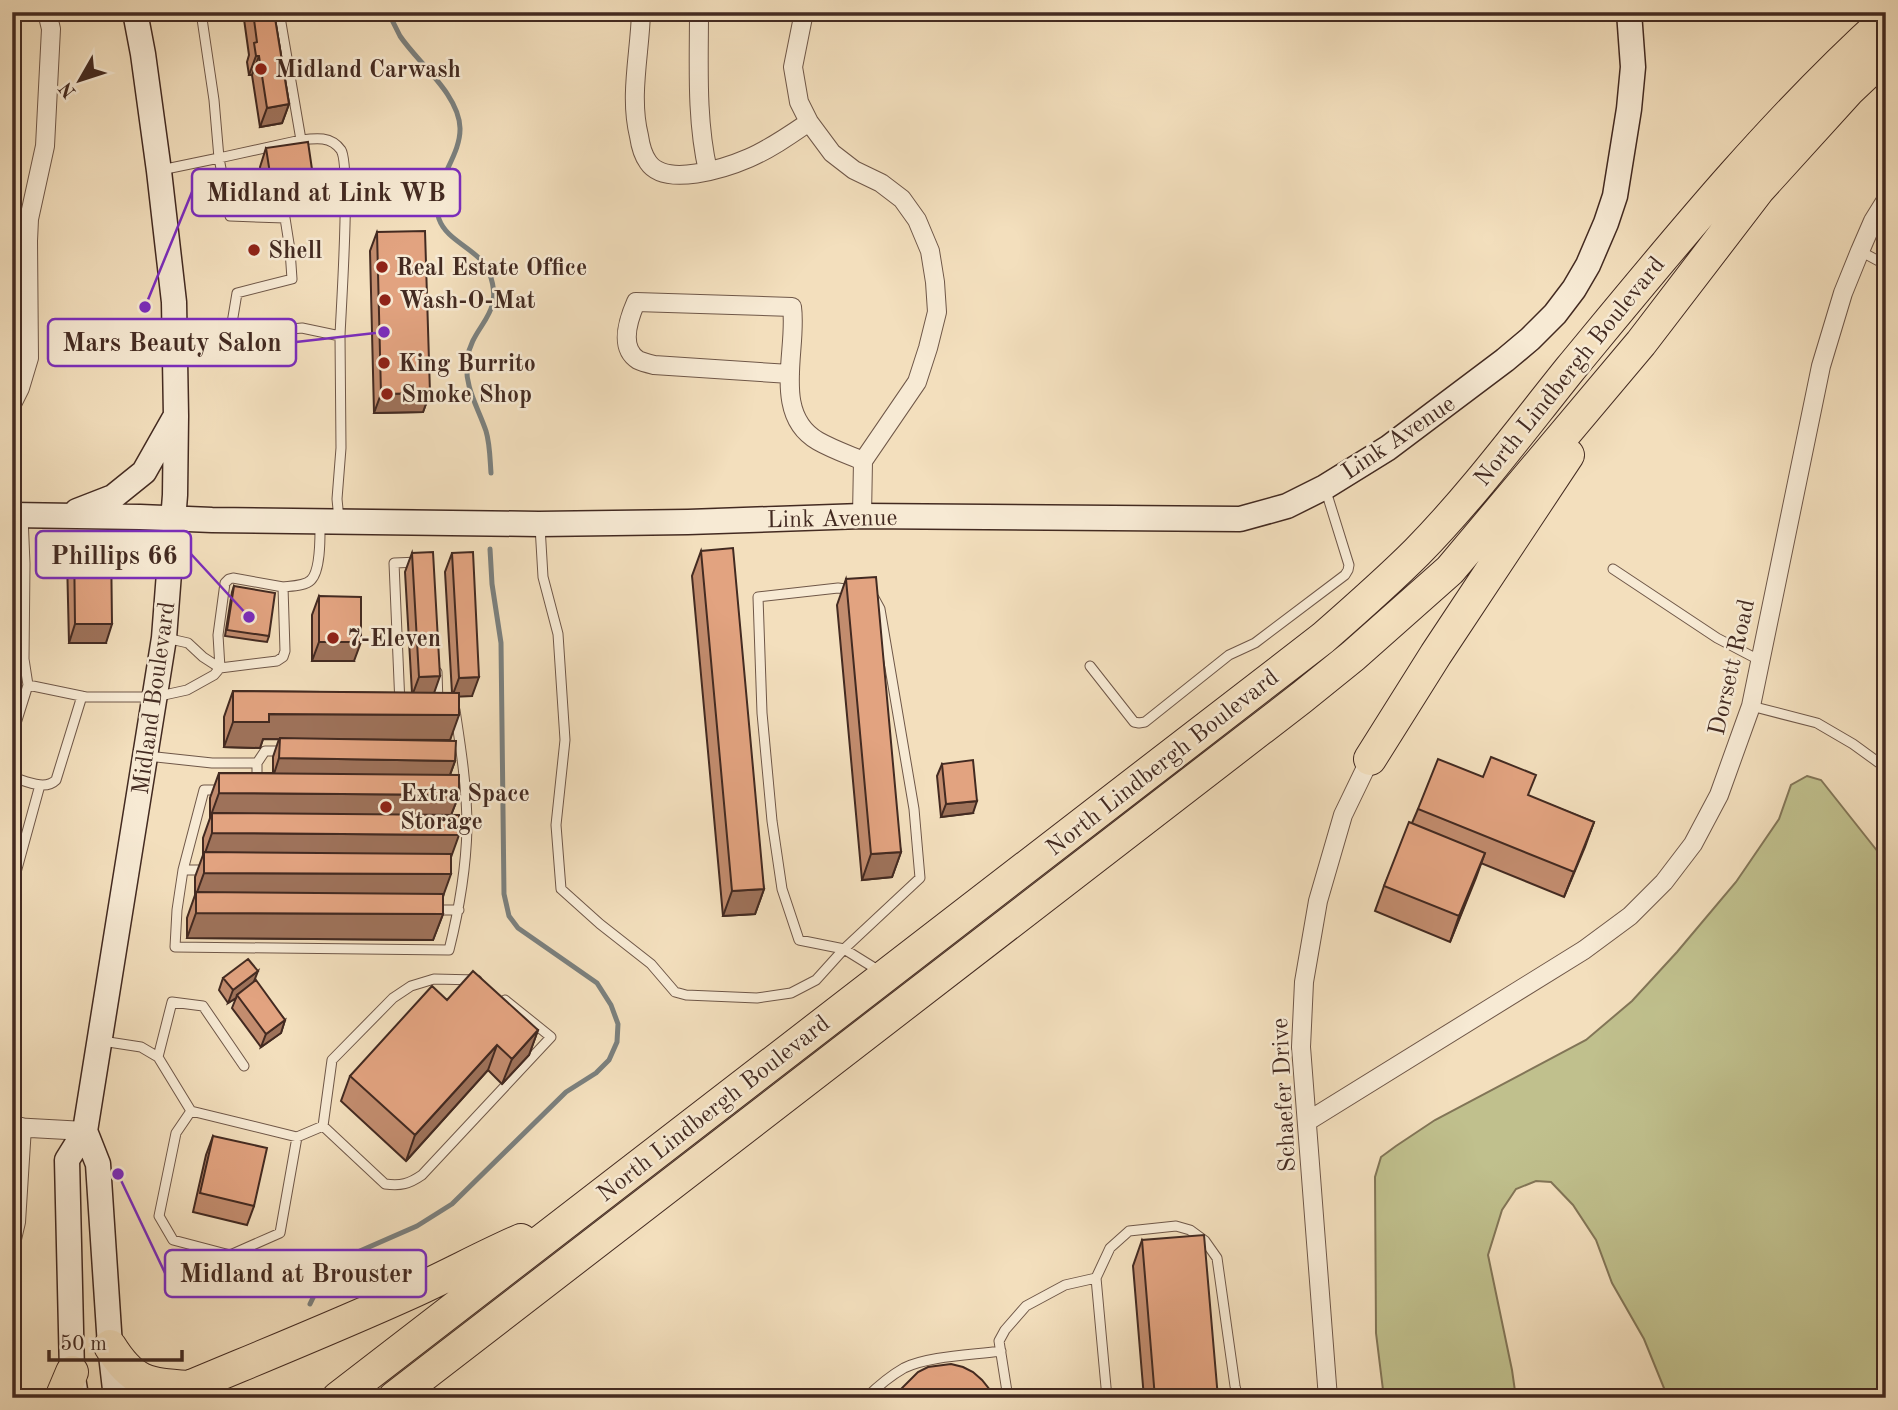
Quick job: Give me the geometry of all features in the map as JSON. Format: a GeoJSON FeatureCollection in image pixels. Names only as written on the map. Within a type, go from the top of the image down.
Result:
{"type":"FeatureCollection","features":[{"type":"Feature","properties":{"kind":"highway","name":"North Lindbergh Boulevard"},"geometry":{"type":"LineString","coordinates":[[338,1398],[1323,638],[1371,597],[1418,551],[1462,500],[1757,148],[1848,53],[1886,19]]}},
{"type":"Feature","properties":{"kind":"highway","name":"North Lindbergh Boulevard"},"geometry":{"type":"LineString","coordinates":[[394,1398],[1291,706],[1353,656],[1450,570],[1641,343],[1759,189],[1848,91],[1886,55]]}},
{"type":"Feature","properties":{"kind":"highway"},"geometry":{"type":"LineString","coordinates":[[1848,91],[1886,65]]}},
{"type":"Feature","properties":{"kind":"highway"},"geometry":{"type":"LineString","coordinates":[[1370,759],[1641,343]]}},
{"type":"Feature","properties":{"kind":"highway"},"geometry":{"type":"LineString","coordinates":[[110,1346],[128,1371],[152,1384],[178,1392],[327,1330],[568,1220]]}},
{"type":"Feature","properties":{"kind":"highway"},"geometry":{"type":"LineString","coordinates":[[420,1398],[455,1350]]}},
{"type":"Feature","properties":{"kind":"street"},"geometry":{"type":"LineString","coordinates":[[12,404],[29,358],[27,241],[32,201],[45,146],[51,29],[47,12]]}},
{"type":"Feature","properties":{"kind":"street","name":"Midland Boulevard"},"geometry":{"type":"LineString","coordinates":[[70,1389],[67,1160],[85,1131],[100,1041],[164,638],[173,519],[176,416],[174,302],[159,171],[135,12]]}},
{"type":"Feature","properties":{"kind":"street"},"geometry":{"type":"LineString","coordinates":[[641,12],[635,102],[639,137],[648,162],[659,171],[677,176],[708,171],[748,159],[809,122]]}},
{"type":"Feature","properties":{"kind":"street"},"geometry":{"type":"LineString","coordinates":[[699,12],[700,114],[703,151],[708,171]]}},
{"type":"Feature","properties":{"kind":"street"},"geometry":{"type":"LineString","coordinates":[[804,12],[793,67],[799,102],[809,122],[832,153],[854,170],[881,183],[902,199],[917,220],[930,251],[935,282],[937,312],[916,382],[863,461],[862,516]]}},
{"type":"Feature","properties":{"kind":"street","name":"Link Avenue"},"geometry":{"type":"LineString","coordinates":[[18,515],[539,524],[862,516],[1240,519],[1287,506],[1325,487],[1388,448],[1505,360],[1555,314],[1574,289],[1588,265],[1615,196],[1633,66],[1629,12]]}},
{"type":"Feature","properties":{"kind":"street","name":"Dorsett Road"},"geometry":{"type":"LineString","coordinates":[[1308,1121],[1584,950],[1630,916],[1664,882],[1693,844],[1720,796],[1751,706],[1822,366],[1843,293],[1873,221],[1886,200]]}},
{"type":"Feature","properties":{"kind":"street"},"geometry":{"type":"LineString","coordinates":[[790,374],[654,365],[638,359],[630,350],[627,335],[629,318],[636,302],[792,307],[794,320],[790,403],[808,434],[863,461]]}},
{"type":"Feature","properties":{"kind":"street"},"geometry":{"type":"LineString","coordinates":[[65,516],[113,497],[144,472],[176,416]]}},
{"type":"Feature","properties":{"kind":"street","name":"Schaefer Drive"},"geometry":{"type":"LineString","coordinates":[[1328,1398],[1301,1047],[1304,982],[1318,901],[1343,815],[1370,759]]}},
{"type":"Feature","properties":{"kind":"street"},"geometry":{"type":"LineString","coordinates":[[12,1239],[16,1222],[17,1127],[85,1131],[98,1164],[116,1398]]}},
{"type":"Feature","properties":{"kind":"lane"},"geometry":{"type":"LineString","coordinates":[[201,12],[214,100],[219,158],[230,216],[285,218],[292,279],[237,293],[230,335]]}},
{"type":"Feature","properties":{"kind":"lane"},"geometry":{"type":"LineString","coordinates":[[280,17],[302,140]]}},
{"type":"Feature","properties":{"kind":"lane"},"geometry":{"type":"LineString","coordinates":[[28,685],[82,696],[155,697],[187,690],[214,675],[220,668],[218,635],[225,583],[233,578],[283,587],[312,579],[316,571],[320,543],[337,499],[342,424],[340,336],[345,205],[342,152],[333,142],[319,137],[159,171]]}},
{"type":"Feature","properties":{"kind":"lane"},"geometry":{"type":"LineString","coordinates":[[1860,251],[1886,265]]}},
{"type":"Feature","properties":{"kind":"lane"},"geometry":{"type":"LineString","coordinates":[[175,340],[302,328],[340,336]]}},
{"type":"Feature","properties":{"kind":"lane"},"geometry":{"type":"LineString","coordinates":[[1090,666],[1134,722],[1145,722],[1228,655],[1255,643],[1345,575],[1349,565],[1325,487]]}},
{"type":"Feature","properties":{"kind":"lane"},"geometry":{"type":"LineString","coordinates":[[12,736],[28,685],[24,659],[25,564],[18,515]]}},
{"type":"Feature","properties":{"kind":"lane"},"geometry":{"type":"LineString","coordinates":[[539,524],[543,578],[558,634],[565,740],[555,825],[561,889],[600,924],[637,951],[675,992],[686,995],[757,998],[791,992],[816,980],[844,949],[920,878],[914,809],[887,646],[880,609],[871,593]]}},
{"type":"Feature","properties":{"kind":"lane"},"geometry":{"type":"LineString","coordinates":[[400,709],[394,563],[432,561]]}},
{"type":"Feature","properties":{"kind":"lane"},"geometry":{"type":"LineString","coordinates":[[1614,569],[1717,638],[1759,660]]}},
{"type":"Feature","properties":{"kind":"lane"},"geometry":{"type":"LineString","coordinates":[[164,638],[188,643],[220,668],[277,661],[283,657],[285,651],[283,587]]}},
{"type":"Feature","properties":{"kind":"lane"},"geometry":{"type":"LineString","coordinates":[[860,591],[838,588],[758,597],[762,713],[772,821],[782,889],[799,940],[844,949],[885,975]]}},
{"type":"Feature","properties":{"kind":"lane"},"geometry":{"type":"LineString","coordinates":[[436,668],[438,709]]}},
{"type":"Feature","properties":{"kind":"lane"},"geometry":{"type":"LineString","coordinates":[[12,777],[40,785],[51,785],[56,780],[82,696]]}},
{"type":"Feature","properties":{"kind":"lane"},"geometry":{"type":"LineString","coordinates":[[1751,706],[1817,723],[1886,768]]}},
{"type":"Feature","properties":{"kind":"lane"},"geometry":{"type":"LineString","coordinates":[[386,709],[412,709]]}},
{"type":"Feature","properties":{"kind":"lane"},"geometry":{"type":"LineString","coordinates":[[231,790],[204,790],[183,870],[175,947],[449,950],[459,910],[464,870],[467,828],[465,790],[454,709],[425,709]]}},
{"type":"Feature","properties":{"kind":"lane"},"geometry":{"type":"LineString","coordinates":[[448,750],[461,750]]}},
{"type":"Feature","properties":{"kind":"lane"},"geometry":{"type":"LineString","coordinates":[[257,790],[257,763],[265,751],[291,751]]}},
{"type":"Feature","properties":{"kind":"lane"},"geometry":{"type":"LineString","coordinates":[[145,756],[212,763],[257,763]]}},
{"type":"Feature","properties":{"kind":"lane"},"geometry":{"type":"LineString","coordinates":[[15,877],[40,785]]}},
{"type":"Feature","properties":{"kind":"lane"},"geometry":{"type":"LineString","coordinates":[[244,790],[271,790]]}},
{"type":"Feature","properties":{"kind":"lane"},"geometry":{"type":"LineString","coordinates":[[451,790],[465,790]]}},
{"type":"Feature","properties":{"kind":"lane"},"geometry":{"type":"LineString","coordinates":[[453,828],[467,828]]}},
{"type":"Feature","properties":{"kind":"lane"},"geometry":{"type":"LineString","coordinates":[[194,829],[208,829]]}},
{"type":"Feature","properties":{"kind":"lane"},"geometry":{"type":"LineString","coordinates":[[183,870],[223,870]]}},
{"type":"Feature","properties":{"kind":"lane"},"geometry":{"type":"LineString","coordinates":[[450,870],[464,870]]}},
{"type":"Feature","properties":{"kind":"lane"},"geometry":{"type":"LineString","coordinates":[[177,910],[191,910]]}},
{"type":"Feature","properties":{"kind":"lane"},"geometry":{"type":"LineString","coordinates":[[418,910],[459,910]]}},
{"type":"Feature","properties":{"kind":"lane"},"geometry":{"type":"LineString","coordinates":[[323,1126],[332,1060],[393,998],[411,986],[434,979],[480,980],[490,988]]}},
{"type":"Feature","properties":{"kind":"lane"},"geometry":{"type":"LineString","coordinates":[[323,1126],[385,1184],[410,1184],[422,1175],[551,1037],[500,996]]}},
{"type":"Feature","properties":{"kind":"lane"},"geometry":{"type":"LineString","coordinates":[[158,1056],[172,1002],[202,1006],[244,1066]]}},
{"type":"Feature","properties":{"kind":"lane"},"geometry":{"type":"LineString","coordinates":[[100,1041],[141,1046],[158,1056],[191,1111],[297,1137],[323,1126]]}},
{"type":"Feature","properties":{"kind":"lane"},"geometry":{"type":"LineString","coordinates":[[191,1111],[176,1133],[159,1216],[173,1240],[230,1255],[280,1233],[297,1137]]}},
{"type":"Feature","properties":{"kind":"lane"},"geometry":{"type":"LineString","coordinates":[[1107,1398],[1097,1278],[1110,1248],[1129,1231],[1176,1226],[1190,1230],[1205,1241],[1217,1258],[1238,1398]]}},
{"type":"Feature","properties":{"kind":"lane"},"geometry":{"type":"LineString","coordinates":[[1008,1398],[999,1341],[1005,1330],[1026,1306],[1065,1285],[1097,1278]]}},
{"type":"Feature","properties":{"kind":"lane"},"geometry":{"type":"LineString","coordinates":[[866,1398],[880,1383],[906,1367],[926,1361],[1001,1351]]}},
{"type":"Feature","properties":{"kind":"green space"},"geometry":{"type":"Polygon","coordinates":[[[1807,776],[1821,780],[1886,862],[1886,1398],[1668,1398],[1644,1339],[1612,1283],[1596,1240],[1573,1205],[1551,1182],[1536,1181],[1516,1189],[1502,1210],[1488,1255],[1516,1398],[1384,1398],[1376,1333],[1375,1177],[1381,1157],[1435,1120],[1586,1040],[1632,1001],[1736,882],[1779,819],[1791,785],[1807,776]]]}},
{"type":"Feature","properties":{"kind":"building"},"geometry":{"type":"Polygon","coordinates":[[[253,12],[274,12],[289,104],[267,108],[259,56],[256,56],[254,43],[257,42],[253,12]]]}},
{"type":"Feature","properties":{"kind":"building"},"geometry":{"type":"Polygon","coordinates":[[[308,142],[314,183],[283,187],[271,180],[266,148],[308,142]]]}},
{"type":"Feature","properties":{"kind":"building"},"geometry":{"type":"Polygon","coordinates":[[[425,231],[430,393],[381,394],[377,232],[425,231]]]}},
{"type":"Feature","properties":{"kind":"building"},"geometry":{"type":"Polygon","coordinates":[[[74,540],[111,540],[112,624],[75,624],[74,540]]]}},
{"type":"Feature","properties":{"kind":"building"},"geometry":{"type":"Polygon","coordinates":[[[733,548],[764,889],[732,891],[701,551],[733,548]]]}},
{"type":"Feature","properties":{"kind":"building"},"geometry":{"type":"Polygon","coordinates":[[[433,552],[440,676],[419,677],[412,553],[433,552]]]}},
{"type":"Feature","properties":{"kind":"building"},"geometry":{"type":"Polygon","coordinates":[[[473,552],[479,677],[459,678],[452,553],[473,552]]]}},
{"type":"Feature","properties":{"kind":"building"},"geometry":{"type":"Polygon","coordinates":[[[876,577],[901,852],[871,854],[846,579],[876,577]]]}},
{"type":"Feature","properties":{"kind":"building"},"geometry":{"type":"Polygon","coordinates":[[[234,586],[275,593],[269,636],[227,630],[234,586]]]}},
{"type":"Feature","properties":{"kind":"building"},"geometry":{"type":"Polygon","coordinates":[[[319,596],[361,597],[361,642],[319,642],[319,596]]]}},
{"type":"Feature","properties":{"kind":"building"},"geometry":{"type":"Polygon","coordinates":[[[233,691],[459,693],[459,715],[269,714],[269,722],[233,722],[233,691]]]}},
{"type":"Feature","properties":{"kind":"building"},"geometry":{"type":"Polygon","coordinates":[[[280,738],[456,741],[455,761],[279,758],[280,738]]]}},
{"type":"Feature","properties":{"kind":"building"},"geometry":{"type":"Polygon","coordinates":[[[1491,757],[1536,775],[1528,795],[1594,822],[1574,872],[1418,809],[1438,759],[1483,777],[1491,757]]]}},
{"type":"Feature","properties":{"kind":"building"},"geometry":{"type":"Polygon","coordinates":[[[973,760],[977,801],[946,804],[942,764],[973,760]]]}},
{"type":"Feature","properties":{"kind":"building"},"geometry":{"type":"Polygon","coordinates":[[[219,773],[459,775],[459,795],[219,793],[219,773]]]}},
{"type":"Feature","properties":{"kind":"building"},"geometry":{"type":"Polygon","coordinates":[[[212,813],[459,815],[459,835],[212,833],[212,813]]]}},
{"type":"Feature","properties":{"kind":"building"},"geometry":{"type":"Polygon","coordinates":[[[1409,822],[1485,853],[1459,916],[1384,886],[1409,822]]]}},
{"type":"Feature","properties":{"kind":"building"},"geometry":{"type":"Polygon","coordinates":[[[204,852],[451,854],[451,874],[204,873],[204,852]]]}},
{"type":"Feature","properties":{"kind":"building"},"geometry":{"type":"Polygon","coordinates":[[[196,892],[443,894],[443,914],[196,913],[196,892]]]}},
{"type":"Feature","properties":{"kind":"building"},"geometry":{"type":"Polygon","coordinates":[[[248,959],[258,971],[233,990],[223,978],[248,959]]]}},
{"type":"Feature","properties":{"kind":"building"},"geometry":{"type":"Polygon","coordinates":[[[473,971],[538,1030],[512,1059],[497,1045],[415,1135],[350,1076],[432,986],[447,1000],[473,971]]]}},
{"type":"Feature","properties":{"kind":"building"},"geometry":{"type":"Polygon","coordinates":[[[256,980],[285,1020],[266,1034],[237,995],[256,980]]]}},
{"type":"Feature","properties":{"kind":"building"},"geometry":{"type":"Polygon","coordinates":[[[213,1136],[267,1148],[254,1206],[200,1193],[213,1136]]]}},
{"type":"Feature","properties":{"kind":"building"},"geometry":{"type":"Polygon","coordinates":[[[1204,1235],[1218,1398],[1155,1398],[1142,1240],[1204,1235]]]}},
{"type":"Feature","properties":{"kind":"building"},"geometry":{"type":"Polygon","coordinates":[[[951,1364],[973,1372],[990,1390],[992,1398],[898,1398],[901,1389],[918,1372],[928,1367],[951,1364]]]}},
{"type":"Feature","properties":{"kind":"waterway"},"geometry":{"type":"LineString","coordinates":[[388,12],[400,36],[445,91],[458,115],[459,139],[441,184],[437,207],[443,227],[484,264],[493,287],[491,309],[470,347],[467,360],[470,388],[487,436],[491,473]]}},
{"type":"Feature","properties":{"kind":"waterway"},"geometry":{"type":"LineString","coordinates":[[310,1304],[330,1268],[353,1254],[417,1226],[452,1204],[566,1092],[596,1073],[609,1060],[617,1042],[618,1024],[611,1005],[597,983],[518,928],[509,916],[504,894],[501,643],[490,549]]}},
{"type":"Feature","properties":{"kind":"place","name":"Midland Carwash"},"geometry":{"type":"Point","coordinates":[261,69]}},
{"type":"Feature","properties":{"kind":"place","name":"Shell"},"geometry":{"type":"Point","coordinates":[254,250]}},
{"type":"Feature","properties":{"kind":"place","name":"Real Estate Office"},"geometry":{"type":"Point","coordinates":[382,267]}},
{"type":"Feature","properties":{"kind":"place","name":"Wash-O-Mat"},"geometry":{"type":"Point","coordinates":[385,300]}},
{"type":"Feature","properties":{"kind":"place","name":"Midland at Link WB"},"geometry":{"type":"Point","coordinates":[145,307]}},
{"type":"Feature","properties":{"kind":"place","name":"Mars Beauty Salon"},"geometry":{"type":"Point","coordinates":[384,332]}},
{"type":"Feature","properties":{"kind":"place","name":"King Burrito"},"geometry":{"type":"Point","coordinates":[384,363]}},
{"type":"Feature","properties":{"kind":"place","name":"Smoke Shop"},"geometry":{"type":"Point","coordinates":[387,394]}},
{"type":"Feature","properties":{"kind":"place","name":"Phillips 66"},"geometry":{"type":"Point","coordinates":[249,617]}},
{"type":"Feature","properties":{"kind":"place","name":"7-Eleven"},"geometry":{"type":"Point","coordinates":[333,638]}},
{"type":"Feature","properties":{"kind":"place","name":"Extra Space Storage"},"geometry":{"type":"Point","coordinates":[386,807]}},
{"type":"Feature","properties":{"kind":"place","name":"Midland at Brouster"},"geometry":{"type":"Point","coordinates":[118,1174]}}]}
